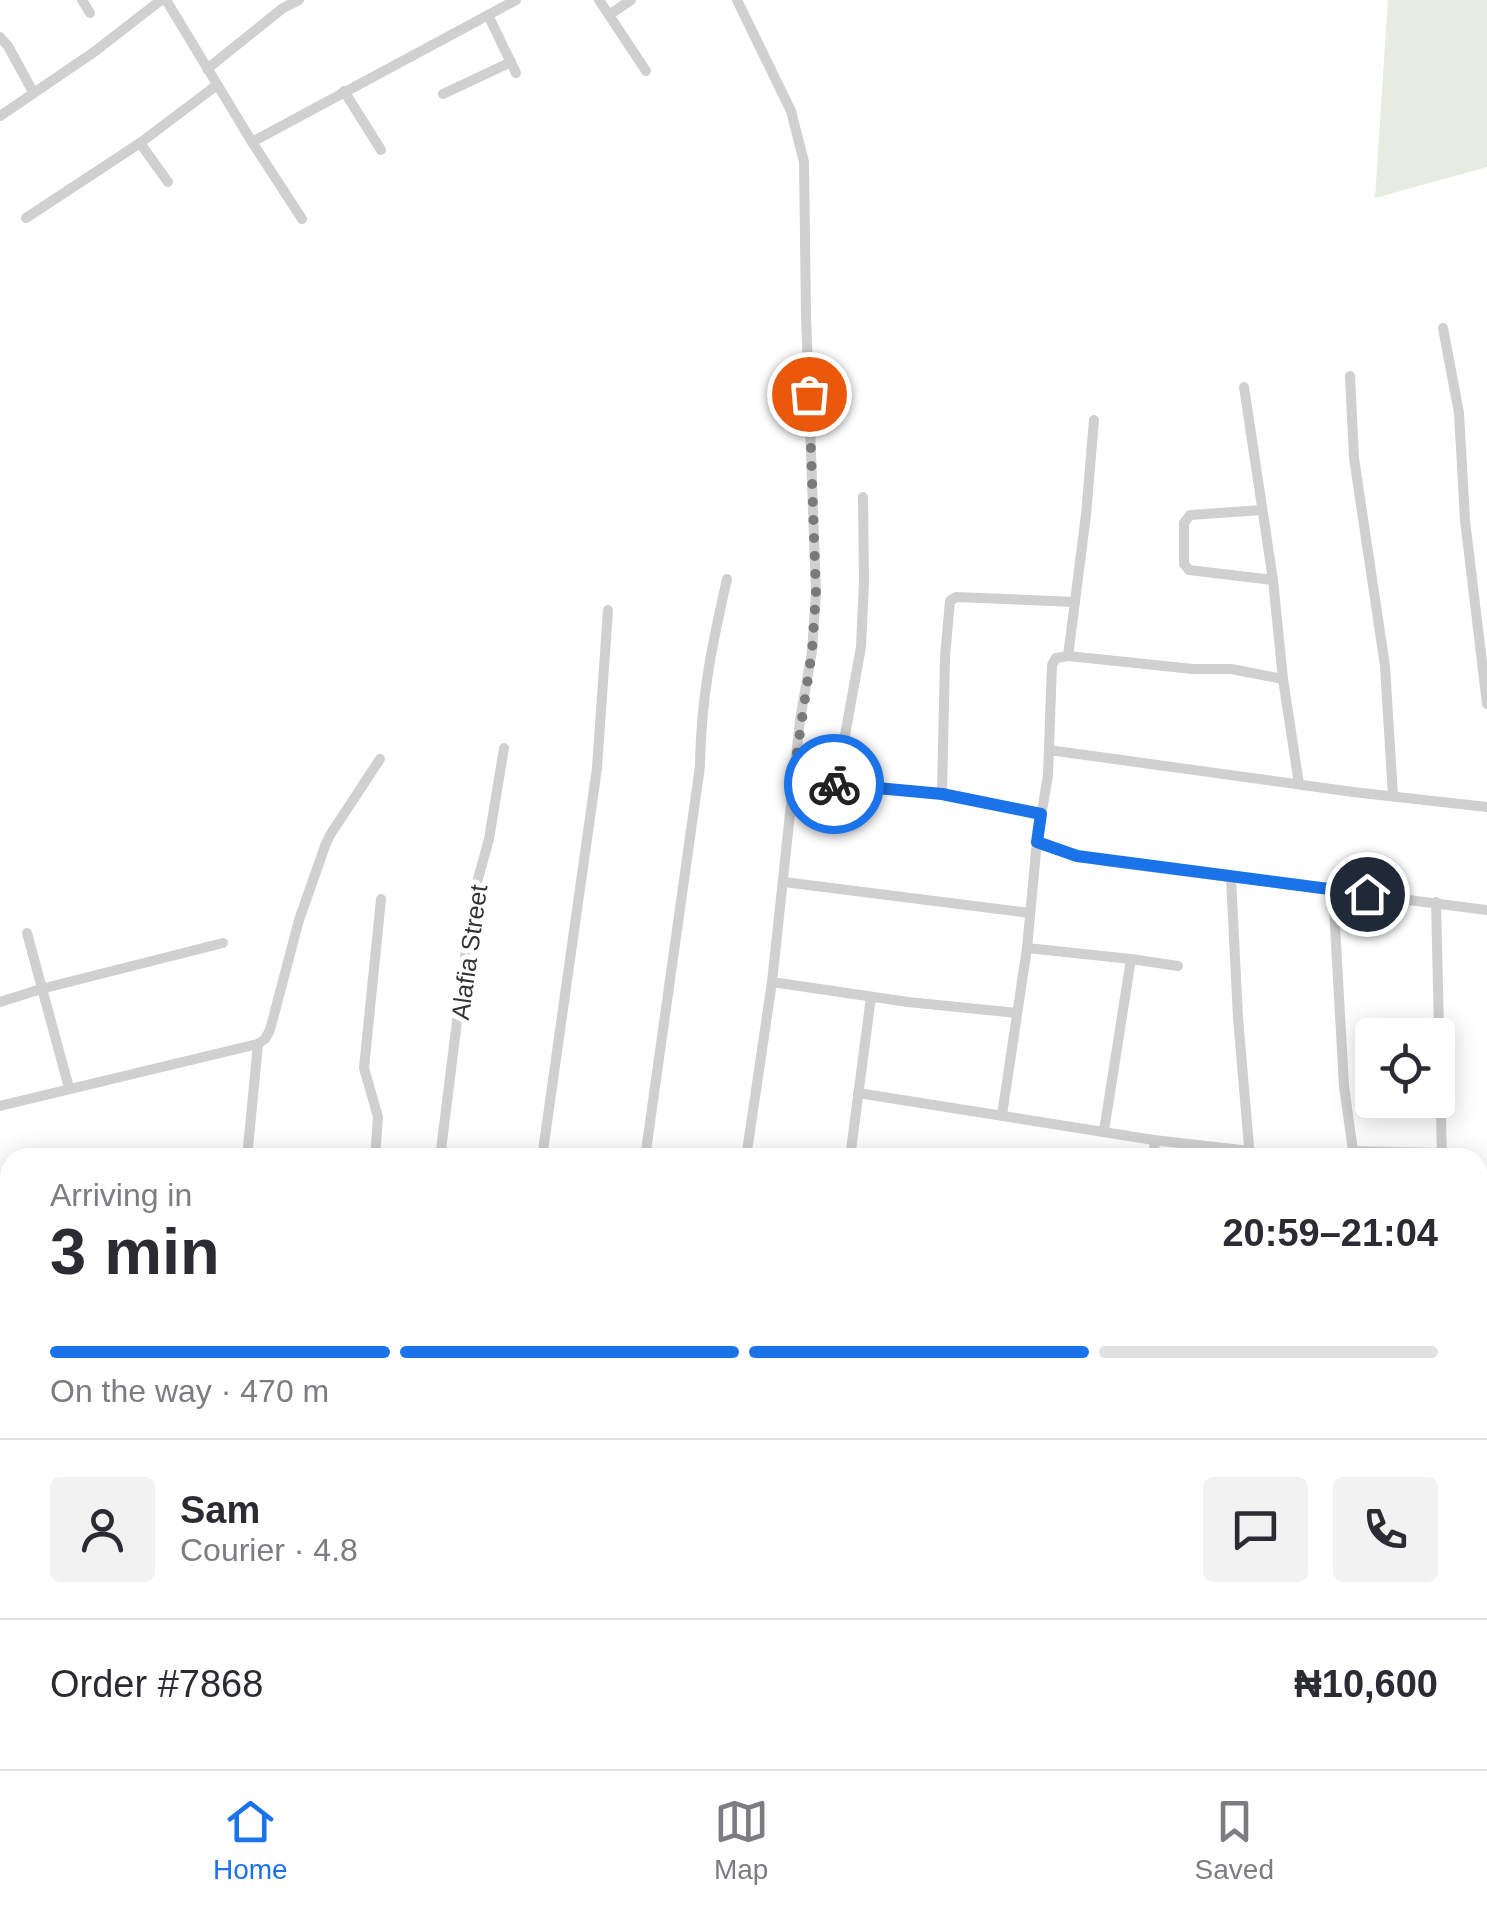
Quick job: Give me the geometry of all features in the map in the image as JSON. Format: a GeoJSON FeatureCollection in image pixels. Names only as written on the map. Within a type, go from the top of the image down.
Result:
{"type":"FeatureCollection","features":[{"type":"Feature","properties":{"kind":"street"},"geometry":{"type":"LineString","coordinates":[[82,0],[90,13]]}},
{"type":"Feature","properties":{"kind":"street"},"geometry":{"type":"LineString","coordinates":[[0,116],[163,0],[302,219]]}},
{"type":"Feature","properties":{"kind":"street"},"geometry":{"type":"LineString","coordinates":[[207,68],[281,4],[298,0]]}},
{"type":"Feature","properties":{"kind":"street"},"geometry":{"type":"LineString","coordinates":[[252,142],[516,0]]}},
{"type":"Feature","properties":{"kind":"street"},"geometry":{"type":"LineString","coordinates":[[599,0],[646,71]]}},
{"type":"Feature","properties":{"kind":"street"},"geometry":{"type":"LineString","coordinates":[[610,15],[631,0]]}},
{"type":"Feature","properties":{"kind":"street"},"geometry":{"type":"LineString","coordinates":[[737,0],[791,111],[804,162],[816,593],[772,982],[747,1148]]}},
{"type":"Feature","properties":{"kind":"street"},"geometry":{"type":"LineString","coordinates":[[443,94],[514,68],[488,15]]}},
{"type":"Feature","properties":{"kind":"street"},"geometry":{"type":"LineString","coordinates":[[0,37],[33,92]]}},
{"type":"Feature","properties":{"kind":"street"},"geometry":{"type":"LineString","coordinates":[[26,218],[140,143],[217,85]]}},
{"type":"Feature","properties":{"kind":"street"},"geometry":{"type":"LineString","coordinates":[[344,91],[381,150]]}},
{"type":"Feature","properties":{"kind":"street"},"geometry":{"type":"LineString","coordinates":[[140,143],[168,182]]}},
{"type":"Feature","properties":{"kind":"street"},"geometry":{"type":"LineString","coordinates":[[1443,328],[1459,413],[1465,520],[1487,704]]}},
{"type":"Feature","properties":{"kind":"street"},"geometry":{"type":"LineString","coordinates":[[1350,376],[1354,458],[1385,666],[1393,796]]}},
{"type":"Feature","properties":{"kind":"street"},"geometry":{"type":"LineString","coordinates":[[1244,387],[1299,784]]}},
{"type":"Feature","properties":{"kind":"street"},"geometry":{"type":"LineString","coordinates":[[1068,656],[1094,420]]}},
{"type":"Feature","properties":{"kind":"street"},"geometry":{"type":"LineString","coordinates":[[842,785],[846,735],[862,647],[863,497]]}},
{"type":"Feature","properties":{"kind":"street"},"geometry":{"type":"LineString","coordinates":[[1262,510],[1190,515],[1184,522],[1184,564],[1189,570],[1273,580]]}},
{"type":"Feature","properties":{"kind":"street"},"geometry":{"type":"LineString","coordinates":[[646,1148],[700,766],[700,720],[710,650],[727,578]]}},
{"type":"Feature","properties":{"kind":"street"},"geometry":{"type":"LineString","coordinates":[[942,794],[950,601],[956,597],[1076,602]]}},
{"type":"Feature","properties":{"kind":"street"},"geometry":{"type":"LineString","coordinates":[[543,1148],[597,768],[608,610]]}},
{"type":"Feature","properties":{"kind":"street"},"geometry":{"type":"LineString","coordinates":[[1002,1115],[1027,948],[1050,750],[1052,666],[1056,658],[1231,669],[1283,679]]}},
{"type":"Feature","properties":{"kind":"street","name":"Alafia Street"},"geometry":{"type":"LineString","coordinates":[[441,1148],[476,886],[489,839],[504,748]]}},
{"type":"Feature","properties":{"kind":"street"},"geometry":{"type":"LineString","coordinates":[[1050,750],[1487,807]]}},
{"type":"Feature","properties":{"kind":"street"},"geometry":{"type":"LineString","coordinates":[[0,1106],[258,1044],[265,1039],[324,846],[380,759]]}},
{"type":"Feature","properties":{"kind":"street"},"geometry":{"type":"LineString","coordinates":[[793,780],[942,794],[1041,814]]}},
{"type":"Feature","properties":{"kind":"street"},"geometry":{"type":"LineString","coordinates":[[1037,842],[1077,856],[1487,910]]}},
{"type":"Feature","properties":{"kind":"street"},"geometry":{"type":"LineString","coordinates":[[1231,878],[1249,1148]]}},
{"type":"Feature","properties":{"kind":"street"},"geometry":{"type":"LineString","coordinates":[[784,882],[1030,913]]}},
{"type":"Feature","properties":{"kind":"street"},"geometry":{"type":"LineString","coordinates":[[1333,890],[1344,1086],[1352,1148]]}},
{"type":"Feature","properties":{"kind":"street"},"geometry":{"type":"LineString","coordinates":[[376,1148],[378,1117],[364,1068],[381,899]]}},
{"type":"Feature","properties":{"kind":"street"},"geometry":{"type":"LineString","coordinates":[[1436,902],[1441,1148]]}},
{"type":"Feature","properties":{"kind":"street"},"geometry":{"type":"LineString","coordinates":[[28,933],[69,1088]]}},
{"type":"Feature","properties":{"kind":"street"},"geometry":{"type":"LineString","coordinates":[[0,1002],[223,943]]}},
{"type":"Feature","properties":{"kind":"street"},"geometry":{"type":"LineString","coordinates":[[1027,948],[1178,966]]}},
{"type":"Feature","properties":{"kind":"street"},"geometry":{"type":"LineString","coordinates":[[1104,1132],[1130,958]]}},
{"type":"Feature","properties":{"kind":"street"},"geometry":{"type":"LineString","coordinates":[[772,982],[1017,1013]]}},
{"type":"Feature","properties":{"kind":"street"},"geometry":{"type":"LineString","coordinates":[[851,1148],[871,996]]}},
{"type":"Feature","properties":{"kind":"street"},"geometry":{"type":"LineString","coordinates":[[248,1148],[258,1044]]}},
{"type":"Feature","properties":{"kind":"street"},"geometry":{"type":"LineString","coordinates":[[858,1093],[1209,1148]]}},
{"type":"Feature","properties":{"kind":"street"},"geometry":{"type":"LineString","coordinates":[[1154,1140],[1154,1148]]}},
{"type":"Feature","properties":{"kind":"shaded area"},"geometry":{"type":"Polygon","coordinates":[[[1388,0],[1487,0],[1487,167],[1375,198],[1388,0]]]}},
{"type":"Feature","properties":{"kind":"way so far"},"geometry":{"type":"LineString","coordinates":[[809,394],[816,593],[812,651],[793,780],[834,784]]}},
{"type":"Feature","properties":{"kind":"route"},"geometry":{"type":"LineString","coordinates":[[834,784],[942,794],[1041,814],[1037,842],[1077,856],[1367,894]]}}]}
